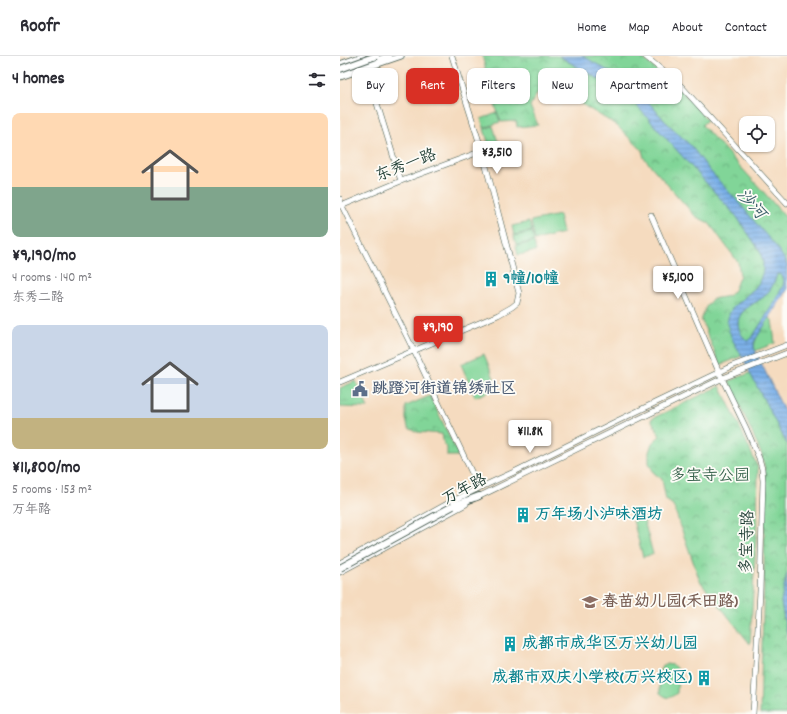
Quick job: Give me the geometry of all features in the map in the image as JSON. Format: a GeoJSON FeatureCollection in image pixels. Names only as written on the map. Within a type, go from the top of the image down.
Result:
{"type":"FeatureCollection","features":[{"type":"Feature","properties":{"kind":"highway"},"geometry":{"type":"LineString","coordinates":[[340,68],[376,56]]}},
{"type":"Feature","properties":{"kind":"highway"},"geometry":{"type":"LineString","coordinates":[[340,73],[389,56]]}},
{"type":"Feature","properties":{"kind":"highway"},"geometry":{"type":"LineString","coordinates":[[340,568],[453,506],[480,496]]}},
{"type":"Feature","properties":{"kind":"main road"},"geometry":{"type":"LineString","coordinates":[[340,64],[363,56]]}},
{"type":"Feature","properties":{"kind":"main road"},"geometry":{"type":"LineString","coordinates":[[366,68],[401,56]]}},
{"type":"Feature","properties":{"kind":"main road"},"geometry":{"type":"LineString","coordinates":[[340,77],[352,73]]}},
{"type":"Feature","properties":{"kind":"street"},"geometry":{"type":"LineString","coordinates":[[340,382],[498,315],[517,303],[518,293],[514,275],[482,151],[452,56]]}},
{"type":"Feature","properties":{"kind":"street"},"geometry":{"type":"LineString","coordinates":[[645,56],[681,86],[787,203]]}},
{"type":"Feature","properties":{"kind":"street"},"geometry":{"type":"LineString","coordinates":[[377,104],[401,181]]}},
{"type":"Feature","properties":{"kind":"street","name":"东秀一路"},"geometry":{"type":"LineString","coordinates":[[341,206],[401,181],[482,151]]}},
{"type":"Feature","properties":{"kind":"street"},"geometry":{"type":"LineString","coordinates":[[340,199],[341,206],[414,351],[479,488]]}},
{"type":"Feature","properties":{"kind":"street","name":"多宝寺路"},"geometry":{"type":"LineString","coordinates":[[651,214],[719,372],[746,428],[759,458],[762,469],[760,584],[753,714]]}},
{"type":"Feature","properties":{"kind":"street","name":"万年路"},"geometry":{"type":"LineString","coordinates":[[340,563],[479,488],[719,372],[771,350],[787,345]]}},
{"type":"Feature","properties":{"kind":"street","name":"万年路"},"geometry":{"type":"LineString","coordinates":[[340,572],[480,496],[723,378],[787,353]]}},
{"type":"Feature","properties":{"kind":"street"},"geometry":{"type":"LineString","coordinates":[[359,552],[357,554],[357,558],[363,560]]}},
{"type":"Feature","properties":{"kind":"green space"},"geometry":{"type":"Polygon","coordinates":[[[482,56],[558,56],[579,68],[538,68],[538,92],[530,106],[538,125],[517,127],[516,121],[501,122],[495,104],[530,104],[530,68],[485,68],[482,56]]]}},
{"type":"Feature","properties":{"kind":"green space"},"geometry":{"type":"Polygon","coordinates":[[[583,56],[640,56],[655,68],[603,68],[583,56]]]}},
{"type":"Feature","properties":{"kind":"green space"},"geometry":{"type":"Polygon","coordinates":[[[588,73],[596,78],[596,104],[635,104],[637,106],[737,217],[760,251],[763,262],[763,271],[759,283],[733,307],[732,339],[742,356],[720,365],[701,319],[706,307],[712,299],[729,296],[734,290],[740,275],[738,262],[709,223],[695,216],[644,158],[642,150],[616,125],[582,104],[588,104],[588,73]]]}},
{"type":"Feature","properties":{"kind":"green space"},"geometry":{"type":"Polygon","coordinates":[[[682,91],[707,120],[702,125],[787,219],[787,264],[691,146],[650,104],[682,104],[682,91]]]}},
{"type":"Feature","properties":{"kind":"green space"},"geometry":{"type":"Polygon","coordinates":[[[497,113],[500,122],[484,128],[481,119],[497,113]]]}},
{"type":"Feature","properties":{"kind":"green space"},"geometry":{"type":"Polygon","coordinates":[[[493,126],[498,142],[489,145],[484,129],[493,126]]]}},
{"type":"Feature","properties":{"kind":"green space"},"geometry":{"type":"Polygon","coordinates":[[[559,215],[563,233],[535,240],[531,221],[559,215]]]}},
{"type":"Feature","properties":{"kind":"green space"},"geometry":{"type":"Polygon","coordinates":[[[529,222],[532,231],[514,235],[512,226],[529,222]]]}},
{"type":"Feature","properties":{"kind":"green space"},"geometry":{"type":"Polygon","coordinates":[[[532,232],[534,241],[516,245],[514,236],[532,232]]]}},
{"type":"Feature","properties":{"kind":"green space"},"geometry":{"type":"Polygon","coordinates":[[[534,242],[536,251],[518,255],[516,246],[534,242]]]}},
{"type":"Feature","properties":{"kind":"green space"},"geometry":{"type":"Polygon","coordinates":[[[777,274],[780,274],[783,277],[783,286],[753,336],[749,341],[747,341],[739,330],[738,325],[741,314],[744,310],[767,294],[777,274]]]}},
{"type":"Feature","properties":{"kind":"green space"},"geometry":{"type":"Polygon","coordinates":[[[769,317],[772,320],[775,343],[755,351],[754,347],[756,338],[769,317]]]}},
{"type":"Feature","properties":{"kind":"green space"},"geometry":{"type":"Polygon","coordinates":[[[484,354],[498,388],[475,397],[461,364],[484,354]]]}},
{"type":"Feature","properties":{"kind":"green space"},"geometry":{"type":"Polygon","coordinates":[[[750,373],[787,444],[787,573],[781,602],[787,635],[787,714],[760,714],[764,581],[765,469],[761,453],[729,381],[750,373]]]}},
{"type":"Feature","properties":{"kind":"green space"},"geometry":{"type":"Polygon","coordinates":[[[356,381],[368,408],[340,407],[340,388],[356,381]]]}},
{"type":"Feature","properties":{"kind":"green space","name":"多宝寺公园"},"geometry":{"type":"Polygon","coordinates":[[[720,386],[758,468],[757,520],[750,644],[700,581],[673,505],[666,500],[662,479],[654,473],[649,463],[649,452],[652,443],[660,436],[651,419],[720,386]]]}},
{"type":"Feature","properties":{"kind":"green space"},"geometry":{"type":"Polygon","coordinates":[[[430,396],[458,456],[447,456],[447,448],[444,445],[442,434],[417,432],[408,428],[406,406],[430,396]]]}},
{"type":"Feature","properties":{"kind":"green space"},"geometry":{"type":"Polygon","coordinates":[[[643,517],[653,554],[643,557],[633,520],[643,517]]]}},
{"type":"Feature","properties":{"kind":"green space"},"geometry":{"type":"Polygon","coordinates":[[[666,664],[673,665],[678,670],[677,693],[668,698],[660,693],[659,673],[661,668],[666,664]]]}},
{"type":"Feature","properties":{"kind":"water"},"geometry":{"type":"Polygon","coordinates":[[[559,56],[583,56],[603,68],[596,68],[596,77],[588,73],[588,68],[580,68],[559,56]]]}},
{"type":"Feature","properties":{"kind":"water"},"geometry":{"type":"Polygon","coordinates":[[[635,104],[650,104],[691,146],[710,171],[777,248],[787,264],[787,290],[754,342],[754,348],[787,417],[787,444],[732,339],[727,324],[733,307],[759,283],[763,271],[763,262],[760,251],[737,217],[635,104]],[[777,274],[767,294],[744,310],[741,314],[738,327],[741,334],[747,341],[749,341],[753,336],[772,306],[783,286],[783,277],[780,274],[777,274]]]}},
{"type":"Feature","properties":{"kind":"water"},"geometry":{"type":"Polygon","coordinates":[[[787,573],[787,635],[781,602],[787,573]]]}},
{"type":"Feature","properties":{"kind":"place","name":"9幢/10幢"},"geometry":{"type":"Point","coordinates":[491,279]}},
{"type":"Feature","properties":{"kind":"place","name":"跳蹬河街道锦绣社区"},"geometry":{"type":"Point","coordinates":[360,389]}},
{"type":"Feature","properties":{"kind":"place","name":"万年场小泸味酒坊"},"geometry":{"type":"Point","coordinates":[523,515]}},
{"type":"Feature","properties":{"kind":"place","name":"春苗幼儿园(禾田路)"},"geometry":{"type":"Point","coordinates":[590,602]}},
{"type":"Feature","properties":{"kind":"place","name":"成都市成华区万兴幼儿园"},"geometry":{"type":"Point","coordinates":[510,644]}},
{"type":"Feature","properties":{"kind":"place","name":"成都市双庆小学校(万兴校区)"},"geometry":{"type":"Point","coordinates":[704,678]}},
{"type":"Feature","properties":{"kind":"water label","name":"沙河"},"geometry":{"type":"Point","coordinates":[750,205]}}]}
